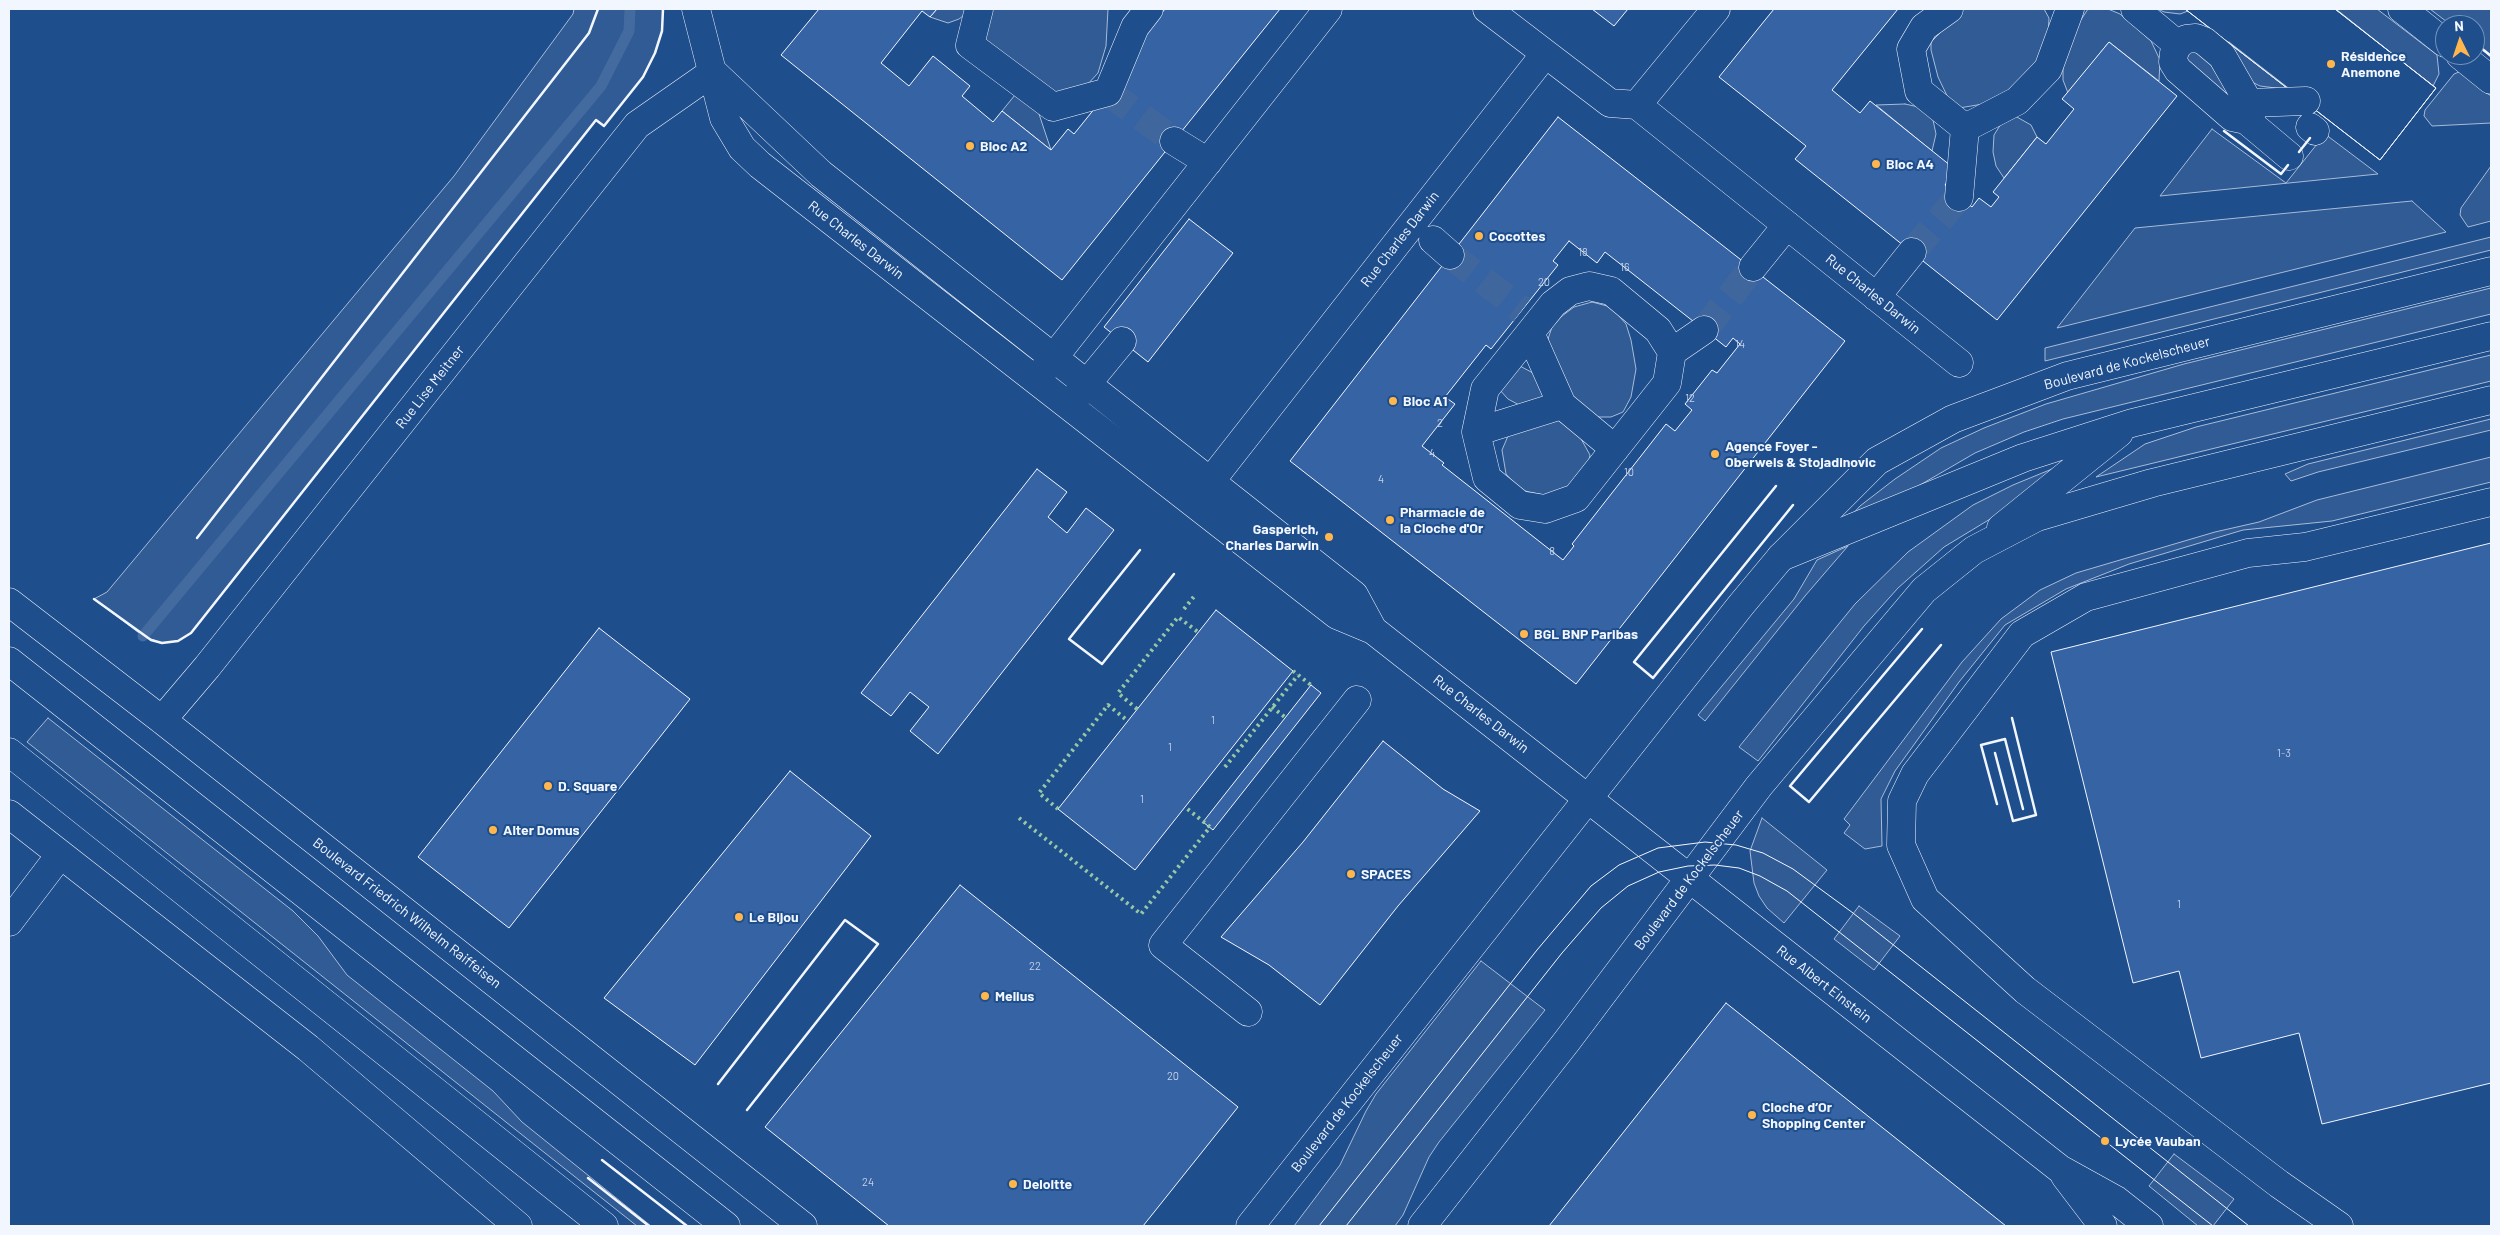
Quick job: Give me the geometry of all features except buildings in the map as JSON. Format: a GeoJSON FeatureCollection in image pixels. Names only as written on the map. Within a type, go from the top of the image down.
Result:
{"type":"FeatureCollection","features":[{"type":"Feature","properties":{"kind":"street","name":"Rue Charles Darwin"},"geometry":{"type":"LineString","coordinates":[[696,9],[714,72],[724,118],[742,148],[1036,381],[1337,615],[1373,630],[1589,799]]}},
{"type":"Feature","properties":{"kind":"street"},"geometry":{"type":"LineString","coordinates":[[979,9],[970,45],[1053,107],[1108,92],[1137,15]]}},
{"type":"Feature","properties":{"kind":"street"},"geometry":{"type":"LineString","coordinates":[[1036,381],[1328,9]]}},
{"type":"Feature","properties":{"kind":"street"},"geometry":{"type":"LineString","coordinates":[[1487,9],[1610,104],[1637,105],[1716,9]]}},
{"type":"Feature","properties":{"kind":"street"},"geometry":{"type":"LineString","coordinates":[[1949,9],[1924,27],[1911,49],[1919,91],[1965,128]]}},
{"type":"Feature","properties":{"kind":"street"},"geometry":{"type":"LineString","coordinates":[[1965,128],[2017,101],[2048,69],[2070,9]]}},
{"type":"Feature","properties":{"kind":"street"},"geometry":{"type":"LineString","coordinates":[[2135,9],[2178,44]]}},
{"type":"Feature","properties":{"kind":"street"},"geometry":{"type":"LineString","coordinates":[[2402,9],[2435,35]]}},
{"type":"Feature","properties":{"kind":"street"},"geometry":{"type":"LineString","coordinates":[[2289,156],[2247,112],[2222,56],[2196,38],[2186,39],[2178,44],[2174,52],[2173,62],[2178,70],[2232,117],[2247,112],[2306,101]]}},
{"type":"Feature","properties":{"kind":"street","name":"Rue Charles Darwin"},"geometry":{"type":"LineString","coordinates":[[1193,503],[1430,238],[1545,54]]}},
{"type":"Feature","properties":{"kind":"street"},"geometry":{"type":"LineString","coordinates":[[2472,65],[2491,80]]}},
{"type":"Feature","properties":{"kind":"street","name":"Rue Charles Darwin"},"geometry":{"type":"LineString","coordinates":[[714,72],[821,174],[1354,595],[1373,630]]}},
{"type":"Feature","properties":{"kind":"street","name":"Rue Lise Meitner"},"geometry":{"type":"LineString","coordinates":[[162,720],[207,668],[637,126],[714,72]]}},
{"type":"Feature","properties":{"kind":"street","name":"Rue Charles Darwin"},"geometry":{"type":"LineString","coordinates":[[1637,105],[1959,364]]}},
{"type":"Feature","properties":{"kind":"street"},"geometry":{"type":"LineString","coordinates":[[1959,197],[1965,128]]}},
{"type":"Feature","properties":{"kind":"street"},"geometry":{"type":"LineString","coordinates":[[1174,141],[1208,162]]}},
{"type":"Feature","properties":{"kind":"street"},"geometry":{"type":"LineString","coordinates":[[1753,267],[1787,225]]}},
{"type":"Feature","properties":{"kind":"street"},"geometry":{"type":"LineString","coordinates":[[1876,297],[1912,252]]}},
{"type":"Feature","properties":{"kind":"street","name":"Boulevard de Kockelscheuer"},"geometry":{"type":"LineString","coordinates":[[1250,1226],[1781,557],[1878,460],[1953,419],[2067,376],[2491,271]]}},
{"type":"Feature","properties":{"kind":"street"},"geometry":{"type":"LineString","coordinates":[[1589,286],[1610,291],[1658,330],[1672,352],[1667,383],[1576,498],[1545,509],[1520,505],[1487,478],[1476,432],[1485,389],[1530,322],[1570,291],[1589,286]]}},
{"type":"Feature","properties":{"kind":"street"},"geometry":{"type":"LineString","coordinates":[[1530,322],[1562,405],[1615,449]]}},
{"type":"Feature","properties":{"kind":"street"},"geometry":{"type":"LineString","coordinates":[[1672,352],[1704,330]]}},
{"type":"Feature","properties":{"kind":"street","name":"Boulevard de Kockelscheuer"},"geometry":{"type":"LineString","coordinates":[[1781,557],[2023,458],[2132,423],[2491,336]]}},
{"type":"Feature","properties":{"kind":"street"},"geometry":{"type":"LineString","coordinates":[[1069,406],[1122,341]]}},
{"type":"Feature","properties":{"kind":"street","name":"Boulevard de Kockelscheuer"},"geometry":{"type":"LineString","coordinates":[[1974,550],[2037,517],[2135,489],[2491,400]]}},
{"type":"Feature","properties":{"kind":"street"},"geometry":{"type":"LineString","coordinates":[[1476,432],[1562,405]]}},
{"type":"Feature","properties":{"kind":"street","name":"Boulevard de Kockelscheuer"},"geometry":{"type":"LineString","coordinates":[[1422,1226],[1567,1041],[1759,786],[1924,590],[2132,423]]}},
{"type":"Feature","properties":{"kind":"street"},"geometry":{"type":"LineString","coordinates":[[2339,1226],[2279,1184],[2025,990],[1925,899],[1901,845],[1902,801],[1915,774],[2022,634],[2086,597],[2248,553],[2305,547],[2491,502]]}},
{"type":"Feature","properties":{"kind":"street","name":"Boulevard Friedrich Wilhelm Raiffeisen"},"geometry":{"type":"LineString","coordinates":[[9,602],[162,720],[802,1226]]}},
{"type":"Feature","properties":{"kind":"street"},"geometry":{"type":"LineString","coordinates":[[9,661],[726,1226]]}},
{"type":"Feature","properties":{"kind":"street"},"geometry":{"type":"LineString","coordinates":[[1248,1012],[1163,945],[1357,700]]}},
{"type":"Feature","properties":{"kind":"street"},"geometry":{"type":"LineString","coordinates":[[9,752],[604,1226]]}},
{"type":"Feature","properties":{"kind":"street","name":"Rue Albert Einstein"},"geometry":{"type":"LineString","coordinates":[[1589,799],[2060,1169],[2116,1200],[2149,1226]]}},
{"type":"Feature","properties":{"kind":"street"},"geometry":{"type":"LineString","coordinates":[[9,814],[308,1048],[518,1226]]}},
{"type":"Feature","properties":{"kind":"street"},"geometry":{"type":"LineString","coordinates":[[9,922],[60,855]]}},
{"type":"Feature","properties":{"kind":"street","name":"Rue Albert Einstein"},"geometry":{"type":"LineString","coordinates":[[2060,1169],[2103,1226]]}},
{"type":"Feature","properties":{"kind":"shaded area"},"geometry":{"type":"Polygon","coordinates":[[[574,9],[663,9],[662,31],[655,53],[643,77],[604,126],[596,120],[191,633],[178,641],[162,643],[143,636],[94,599],[107,592],[454,176],[573,14],[574,9]]]}},
{"type":"Feature","properties":{"kind":"shaded area"},"geometry":{"type":"Polygon","coordinates":[[[937,9],[972,9],[959,19],[948,23],[930,17],[937,9]]]}},
{"type":"Feature","properties":{"kind":"shaded area"},"geometry":{"type":"Polygon","coordinates":[[[988,9],[1108,9],[1106,46],[1098,73],[1086,86],[1059,95],[980,48],[988,9]]]}},
{"type":"Feature","properties":{"kind":"shaded area"},"geometry":{"type":"Polygon","coordinates":[[[1964,9],[2044,9],[2049,18],[2048,38],[2037,65],[2013,91],[1989,103],[1959,108],[1952,106],[1938,77],[1931,50],[1931,42],[1964,9]]]}},
{"type":"Feature","properties":{"kind":"shaded area"},"geometry":{"type":"Polygon","coordinates":[[[2088,9],[2108,9],[2120,14],[2151,41],[2160,60],[2159,81],[2109,42],[2068,93],[2063,80],[2063,58],[2075,29],[2088,9]]]}},
{"type":"Feature","properties":{"kind":"shaded area"},"geometry":{"type":"Polygon","coordinates":[[[2158,9],[2185,9],[2188,11],[2180,14],[2164,12],[2158,9]]]}},
{"type":"Feature","properties":{"kind":"shaded area"},"geometry":{"type":"Polygon","coordinates":[[[2336,9],[2377,9],[2435,53],[2435,65],[2438,65],[2439,74],[2433,86],[2336,9]]]}},
{"type":"Feature","properties":{"kind":"shaded area"},"geometry":{"type":"Polygon","coordinates":[[[2430,9],[2491,9],[2491,57],[2485,52],[2485,15],[2438,15],[2430,9]]]}},
{"type":"Feature","properties":{"kind":"shaded area"},"geometry":{"type":"Polygon","coordinates":[[[2229,42],[2291,90],[2260,86],[2248,80],[2233,57],[2229,42]]]}},
{"type":"Feature","properties":{"kind":"shaded area"},"geometry":{"type":"Polygon","coordinates":[[[2188,48],[2202,51],[2239,109],[2184,65],[2188,48]]]}},
{"type":"Feature","properties":{"kind":"shaded area"},"geometry":{"type":"Polygon","coordinates":[[[2459,72],[2491,96],[2491,123],[2432,126],[2424,116],[2425,110],[2454,74],[2459,72]]]}},
{"type":"Feature","properties":{"kind":"shaded area"},"geometry":{"type":"Polygon","coordinates":[[[1015,95],[1038,111],[1051,150],[1002,111],[1015,95]]]}},
{"type":"Feature","properties":{"kind":"shaded area"},"geometry":{"type":"Polygon","coordinates":[[[1905,104],[1923,108],[1933,120],[1936,134],[1932,151],[1876,105],[1905,104]]]}},
{"type":"Feature","properties":{"kind":"shaded area"},"geometry":{"type":"Polygon","coordinates":[[[2015,116],[2031,125],[2037,137],[2004,178],[1996,166],[1993,152],[1994,135],[2004,119],[2015,116]]]}},
{"type":"Feature","properties":{"kind":"shaded area"},"geometry":{"type":"Polygon","coordinates":[[[2212,129],[2286,183],[2325,134],[2378,174],[2160,196],[2212,129]]]}},
{"type":"Feature","properties":{"kind":"shaded area"},"geometry":{"type":"Polygon","coordinates":[[[2491,166],[2491,221],[2468,227],[2460,215],[2461,208],[2491,166]]]}},
{"type":"Feature","properties":{"kind":"shaded area"},"geometry":{"type":"Polygon","coordinates":[[[2412,201],[2446,232],[2057,328],[2135,228],[2412,201]]]}},
{"type":"Feature","properties":{"kind":"shaded area"},"geometry":{"type":"Polygon","coordinates":[[[2491,237],[2491,250],[2045,361],[2045,348],[2491,237]]]}},
{"type":"Feature","properties":{"kind":"shaded area"},"geometry":{"type":"Polygon","coordinates":[[[2491,288],[2491,314],[2063,419],[2024,432],[1975,453],[1908,492],[1849,518],[1860,506],[1895,479],[1941,448],[1984,428],[2046,404],[2184,364],[2491,288]]]}},
{"type":"Feature","properties":{"kind":"shaded area"},"geometry":{"type":"Polygon","coordinates":[[[1592,302],[1611,307],[1626,324],[1636,369],[1631,397],[1623,412],[1611,417],[1594,417],[1570,395],[1555,369],[1548,339],[1552,327],[1562,316],[1574,307],[1592,302]]]}},
{"type":"Feature","properties":{"kind":"shaded area"},"geometry":{"type":"Polygon","coordinates":[[[2491,355],[2491,381],[2096,477],[2145,444],[2196,427],[2491,355]]]}},
{"type":"Feature","properties":{"kind":"shaded area"},"geometry":{"type":"Polygon","coordinates":[[[1520,366],[1533,373],[1542,384],[1544,397],[1523,407],[1508,399],[1498,388],[1520,366]]]}},
{"type":"Feature","properties":{"kind":"shaded area"},"geometry":{"type":"Polygon","coordinates":[[[2491,419],[2491,430],[2318,472],[2291,481],[2285,474],[2308,464],[2491,419]]]}},
{"type":"Feature","properties":{"kind":"shaded area"},"geometry":{"type":"Polygon","coordinates":[[[1558,420],[1580,437],[1590,455],[1586,475],[1570,488],[1544,495],[1520,490],[1506,474],[1502,450],[1511,429],[1558,420]]]}},
{"type":"Feature","properties":{"kind":"shaded area"},"geometry":{"type":"Polygon","coordinates":[[[2491,457],[2491,482],[2332,521],[2243,530],[2129,564],[2066,589],[2005,625],[1959,682],[1895,771],[1881,799],[1882,846],[1865,849],[1844,833],[1850,825],[1844,819],[1962,662],[2001,619],[2040,590],[2076,573],[2215,532],[2259,522],[2317,500],[2491,457]]]}},
{"type":"Feature","properties":{"kind":"shaded area"},"geometry":{"type":"Polygon","coordinates":[[[2052,469],[2005,510],[1944,547],[1898,588],[1864,626],[1758,761],[1739,747],[1855,604],[1908,552],[1973,505],[2013,485],[2052,469]]]}},
{"type":"Feature","properties":{"kind":"shaded area"},"geometry":{"type":"Polygon","coordinates":[[[1848,546],[1805,596],[1705,721],[1698,715],[1794,599],[1817,560],[1848,546]]]}},
{"type":"Feature","properties":{"kind":"shaded area"},"geometry":{"type":"Polygon","coordinates":[[[48,718],[293,911],[318,936],[347,975],[493,1091],[522,1122],[651,1226],[637,1226],[27,742],[48,718]]]}},
{"type":"Feature","properties":{"kind":"shaded area"},"geometry":{"type":"Polygon","coordinates":[[[1762,818],[1827,870],[1784,923],[1767,908],[1759,896],[1754,883],[1750,851],[1762,818]]]}},
{"type":"Feature","properties":{"kind":"shaded area"},"geometry":{"type":"Polygon","coordinates":[[[1859,906],[1900,936],[1874,970],[1834,939],[1859,906]]]}},
{"type":"Feature","properties":{"kind":"shaded area"},"geometry":{"type":"Polygon","coordinates":[[[1481,961],[1545,1010],[1439,1142],[1429,1157],[1403,1215],[1395,1226],[1294,1226],[1340,1165],[1376,1094],[1481,961]]]}},
{"type":"Feature","properties":{"kind":"shaded area"},"geometry":{"type":"Polygon","coordinates":[[[2174,1154],[2234,1199],[2213,1226],[2198,1226],[2149,1186],[2174,1154]]]}},
{"type":"Feature","properties":{"kind":"waterway"},"geometry":{"type":"LineString","coordinates":[[143,636],[601,86],[629,31],[630,9]]}},
{"type":"Feature","properties":{"kind":"tunnel"},"geometry":{"type":"LineString","coordinates":[[1108,92],[1174,141]]}},
{"type":"Feature","properties":{"kind":"tunnel"},"geometry":{"type":"LineString","coordinates":[[1912,252],[1959,197]]}},
{"type":"Feature","properties":{"kind":"tunnel"},"geometry":{"type":"LineString","coordinates":[[1450,255],[1522,310]]}},
{"type":"Feature","properties":{"kind":"tunnel"},"geometry":{"type":"LineString","coordinates":[[1704,330],[1753,267]]}},
{"type":"Feature","properties":{"kind":"tram line"},"geometry":{"type":"LineString","coordinates":[[1319,1226],[1537,950],[1591,886],[1619,865],[1658,848],[1705,842],[1736,845],[1763,853],[1793,869],[1853,913],[2249,1226]]}},
{"type":"Feature","properties":{"kind":"tram line"},"geometry":{"type":"LineString","coordinates":[[1346,1226],[1562,953],[1601,908],[1628,886],[1659,872],[1688,866],[1715,865],[1739,868],[1760,876],[1787,891],[2213,1226]]}},
{"type":"Feature","properties":{"kind":"hedge"},"geometry":{"type":"LineString","coordinates":[[1184,609],[1196,594]]}},
{"type":"Feature","properties":{"kind":"hedge"},"geometry":{"type":"LineString","coordinates":[[1137,709],[1118,693],[1178,617],[1198,632]]}},
{"type":"Feature","properties":{"kind":"hedge"},"geometry":{"type":"LineString","coordinates":[[1293,671],[1311,685]]}},
{"type":"Feature","properties":{"kind":"hedge"},"geometry":{"type":"LineString","coordinates":[[1225,767],[1298,675]]}},
{"type":"Feature","properties":{"kind":"hedge"},"geometry":{"type":"LineString","coordinates":[[1058,809],[1039,793],[1108,705],[1128,721]]}},
{"type":"Feature","properties":{"kind":"hedge"},"geometry":{"type":"LineString","coordinates":[[1272,707],[1286,718]]}},
{"type":"Feature","properties":{"kind":"hedge"},"geometry":{"type":"LineString","coordinates":[[1019,818],[1141,914],[1210,827],[1185,807]]}},
{"type":"Feature","properties":{"kind":"wall"},"geometry":{"type":"LineString","coordinates":[[197,538],[589,33],[598,9]]}},
{"type":"Feature","properties":{"kind":"wall"},"geometry":{"type":"LineString","coordinates":[[94,599],[151,640],[162,643],[178,641],[191,633],[596,120],[604,126],[643,77],[655,53],[662,31],[663,9]]}},
{"type":"Feature","properties":{"kind":"wall"},"geometry":{"type":"LineString","coordinates":[[2485,51],[2491,56]]}},
{"type":"Feature","properties":{"kind":"wall"},"geometry":{"type":"LineString","coordinates":[[2224,131],[2281,174],[2288,165]]}},
{"type":"Feature","properties":{"kind":"wall"},"geometry":{"type":"LineString","coordinates":[[2299,152],[2310,138]]}},
{"type":"Feature","properties":{"kind":"wall"},"geometry":{"type":"LineString","coordinates":[[1776,486],[1634,662],[1653,678],[1793,505]]}},
{"type":"Feature","properties":{"kind":"wall"},"geometry":{"type":"LineString","coordinates":[[1140,550],[1069,639],[1102,664],[1174,574]]}},
{"type":"Feature","properties":{"kind":"wall"},"geometry":{"type":"LineString","coordinates":[[1922,629],[1790,786],[1809,802],[1941,645]]}},
{"type":"Feature","properties":{"kind":"wall"},"geometry":{"type":"LineString","coordinates":[[1995,753],[2013,821],[2036,815],[2012,718]]}},
{"type":"Feature","properties":{"kind":"wall"},"geometry":{"type":"LineString","coordinates":[[1997,804],[1981,745],[2005,739],[2023,809]]}},
{"type":"Feature","properties":{"kind":"wall"},"geometry":{"type":"LineString","coordinates":[[718,1084],[845,920],[878,944],[747,1110]]}},
{"type":"Feature","properties":{"kind":"wall"},"geometry":{"type":"LineString","coordinates":[[602,1160],[687,1226]]}},
{"type":"Feature","properties":{"kind":"wall"},"geometry":{"type":"LineString","coordinates":[[588,1178],[649,1226]]}},
{"type":"Feature","properties":{"kind":"place","name":"Résidence Anemone"},"geometry":{"type":"Point","coordinates":[2331,64]}},
{"type":"Feature","properties":{"kind":"place","name":"Bloc A2"},"geometry":{"type":"Point","coordinates":[970,146]}},
{"type":"Feature","properties":{"kind":"place","name":"Bloc A4"},"geometry":{"type":"Point","coordinates":[1876,164]}},
{"type":"Feature","properties":{"kind":"place","name":"Cocottes"},"geometry":{"type":"Point","coordinates":[1479,236]}},
{"type":"Feature","properties":{"kind":"place","name":"Bloc A1"},"geometry":{"type":"Point","coordinates":[1393,401]}},
{"type":"Feature","properties":{"kind":"place","name":"Agence Foyer - Oberweis & Stojadinovic"},"geometry":{"type":"Point","coordinates":[1715,454]}},
{"type":"Feature","properties":{"kind":"place","name":"Pharmacie de la Cloche d'Or"},"geometry":{"type":"Point","coordinates":[1390,520]}},
{"type":"Feature","properties":{"kind":"place","name":"Gasperich, Charles Darwin"},"geometry":{"type":"Point","coordinates":[1329,537]}},
{"type":"Feature","properties":{"kind":"place","name":"BGL BNP Paribas"},"geometry":{"type":"Point","coordinates":[1524,634]}},
{"type":"Feature","properties":{"kind":"place","name":"D. Square"},"geometry":{"type":"Point","coordinates":[548,786]}},
{"type":"Feature","properties":{"kind":"place","name":"Alter Domus"},"geometry":{"type":"Point","coordinates":[493,830]}},
{"type":"Feature","properties":{"kind":"place","name":"SPACES"},"geometry":{"type":"Point","coordinates":[1351,874]}},
{"type":"Feature","properties":{"kind":"place","name":"Le Bijou"},"geometry":{"type":"Point","coordinates":[739,917]}},
{"type":"Feature","properties":{"kind":"place","name":"Melius"},"geometry":{"type":"Point","coordinates":[985,996]}},
{"type":"Feature","properties":{"kind":"place","name":"Cloche d’Or Shopping Center"},"geometry":{"type":"Point","coordinates":[1752,1115]}},
{"type":"Feature","properties":{"kind":"place","name":"Lycée Vauban"},"geometry":{"type":"Point","coordinates":[2105,1141]}},
{"type":"Feature","properties":{"kind":"place","name":"Deloitte"},"geometry":{"type":"Point","coordinates":[1013,1184]}}]}
